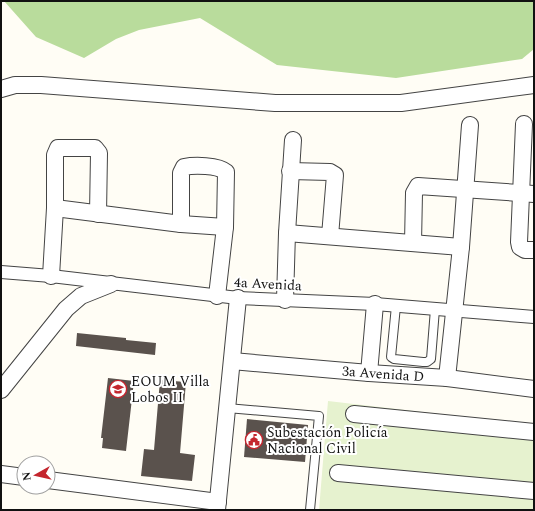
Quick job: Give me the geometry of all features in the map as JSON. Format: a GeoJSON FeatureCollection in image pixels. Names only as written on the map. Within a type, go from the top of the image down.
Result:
{"type":"FeatureCollection","features":[{"type":"Feature","properties":{"kind":"street"},"geometry":{"type":"LineString","coordinates":[[1,89],[15,85],[42,85],[275,103],[401,103],[534,85]]}},
{"type":"Feature","properties":{"kind":"street"},"geometry":{"type":"LineString","coordinates":[[524,124],[527,194],[519,242],[520,247],[525,250],[534,250]]}},
{"type":"Feature","properties":{"kind":"street"},"geometry":{"type":"LineString","coordinates":[[447,378],[461,247],[464,189],[470,125]]}},
{"type":"Feature","properties":{"kind":"street"},"geometry":{"type":"LineString","coordinates":[[285,300],[290,171],[293,140]]}},
{"type":"Feature","properties":{"kind":"street"},"geometry":{"type":"LineString","coordinates":[[51,276],[55,208],[55,155],[58,148],[95,148],[100,153],[98,214]]}},
{"type":"Feature","properties":{"kind":"street"},"geometry":{"type":"LineString","coordinates":[[181,224],[181,173],[184,167],[221,168],[226,172],[225,227],[217,296]]}},
{"type":"Feature","properties":{"kind":"street"},"geometry":{"type":"LineString","coordinates":[[290,171],[330,172],[335,175],[330,236]]}},
{"type":"Feature","properties":{"kind":"street"},"geometry":{"type":"LineString","coordinates":[[413,244],[414,193],[418,186],[527,194]]}},
{"type":"Feature","properties":{"kind":"street"},"geometry":{"type":"LineString","coordinates":[[55,208],[181,224],[225,227]]}},
{"type":"Feature","properties":{"kind":"street"},"geometry":{"type":"LineString","coordinates":[[287,233],[461,247]]}},
{"type":"Feature","properties":{"kind":"street","name":"4a Avenida"},"geometry":{"type":"LineString","coordinates":[[1,272],[51,276],[238,298],[375,304],[534,317]]}},
{"type":"Feature","properties":{"kind":"street"},"geometry":{"type":"LineString","coordinates":[[1,390],[66,309],[81,296],[111,284]]}},
{"type":"Feature","properties":{"kind":"street"},"geometry":{"type":"LineString","coordinates":[[56,481],[218,506],[238,298]]}},
{"type":"Feature","properties":{"kind":"street"},"geometry":{"type":"LineString","coordinates":[[369,373],[375,304]]}},
{"type":"Feature","properties":{"kind":"street","name":"3a Avenida D"},"geometry":{"type":"LineString","coordinates":[[232,361],[447,378],[534,389]]}},
{"type":"Feature","properties":{"kind":"street"},"geometry":{"type":"LineString","coordinates":[[354,414],[534,432]]}},
{"type":"Feature","properties":{"kind":"street"},"geometry":{"type":"LineString","coordinates":[[338,473],[534,491]]}},
{"type":"Feature","properties":{"kind":"street"},"geometry":{"type":"LineString","coordinates":[[1,474],[16,476]]}},
{"type":"Feature","properties":{"kind":"lane"},"geometry":{"type":"LineString","coordinates":[[396,306],[391,356],[394,359],[423,362],[428,362],[430,359],[435,309]]}},
{"type":"Feature","properties":{"kind":"lane"},"geometry":{"type":"LineString","coordinates":[[227,408],[319,416],[310,510]]}},
{"type":"Feature","properties":{"kind":"green space"},"geometry":{"type":"Polygon","coordinates":[[[4,1],[534,1],[534,49],[522,59],[396,78],[277,65],[200,18],[139,30],[116,39],[84,58],[36,37],[4,1]]]}},
{"type":"Feature","properties":{"kind":"green space"},"geometry":{"type":"Polygon","coordinates":[[[328,401],[534,425],[534,510],[319,510],[328,401]]]}},
{"type":"Feature","properties":{"kind":"building"},"geometry":{"type":"Polygon","coordinates":[[[77,333],[156,343],[155,355],[76,346],[77,333]]]}},
{"type":"Feature","properties":{"kind":"building"},"geometry":{"type":"Polygon","coordinates":[[[108,378],[134,381],[126,451],[102,448],[103,438],[101,438],[108,378]]]}},
{"type":"Feature","properties":{"kind":"building"},"geometry":{"type":"Polygon","coordinates":[[[160,380],[186,382],[180,453],[195,455],[192,481],[141,476],[144,449],[154,450],[160,380]]]}},
{"type":"Feature","properties":{"kind":"building"},"geometry":{"type":"Polygon","coordinates":[[[247,419],[308,425],[305,462],[244,457],[247,419]]]}},
{"type":"Feature","properties":{"kind":"place","name":"EOUM Villa Lobos II"},"geometry":{"type":"Point","coordinates":[118,389]}},
{"type":"Feature","properties":{"kind":"place","name":"Subestación Policía Nacional Civil"},"geometry":{"type":"Point","coordinates":[254,440]}}]}
